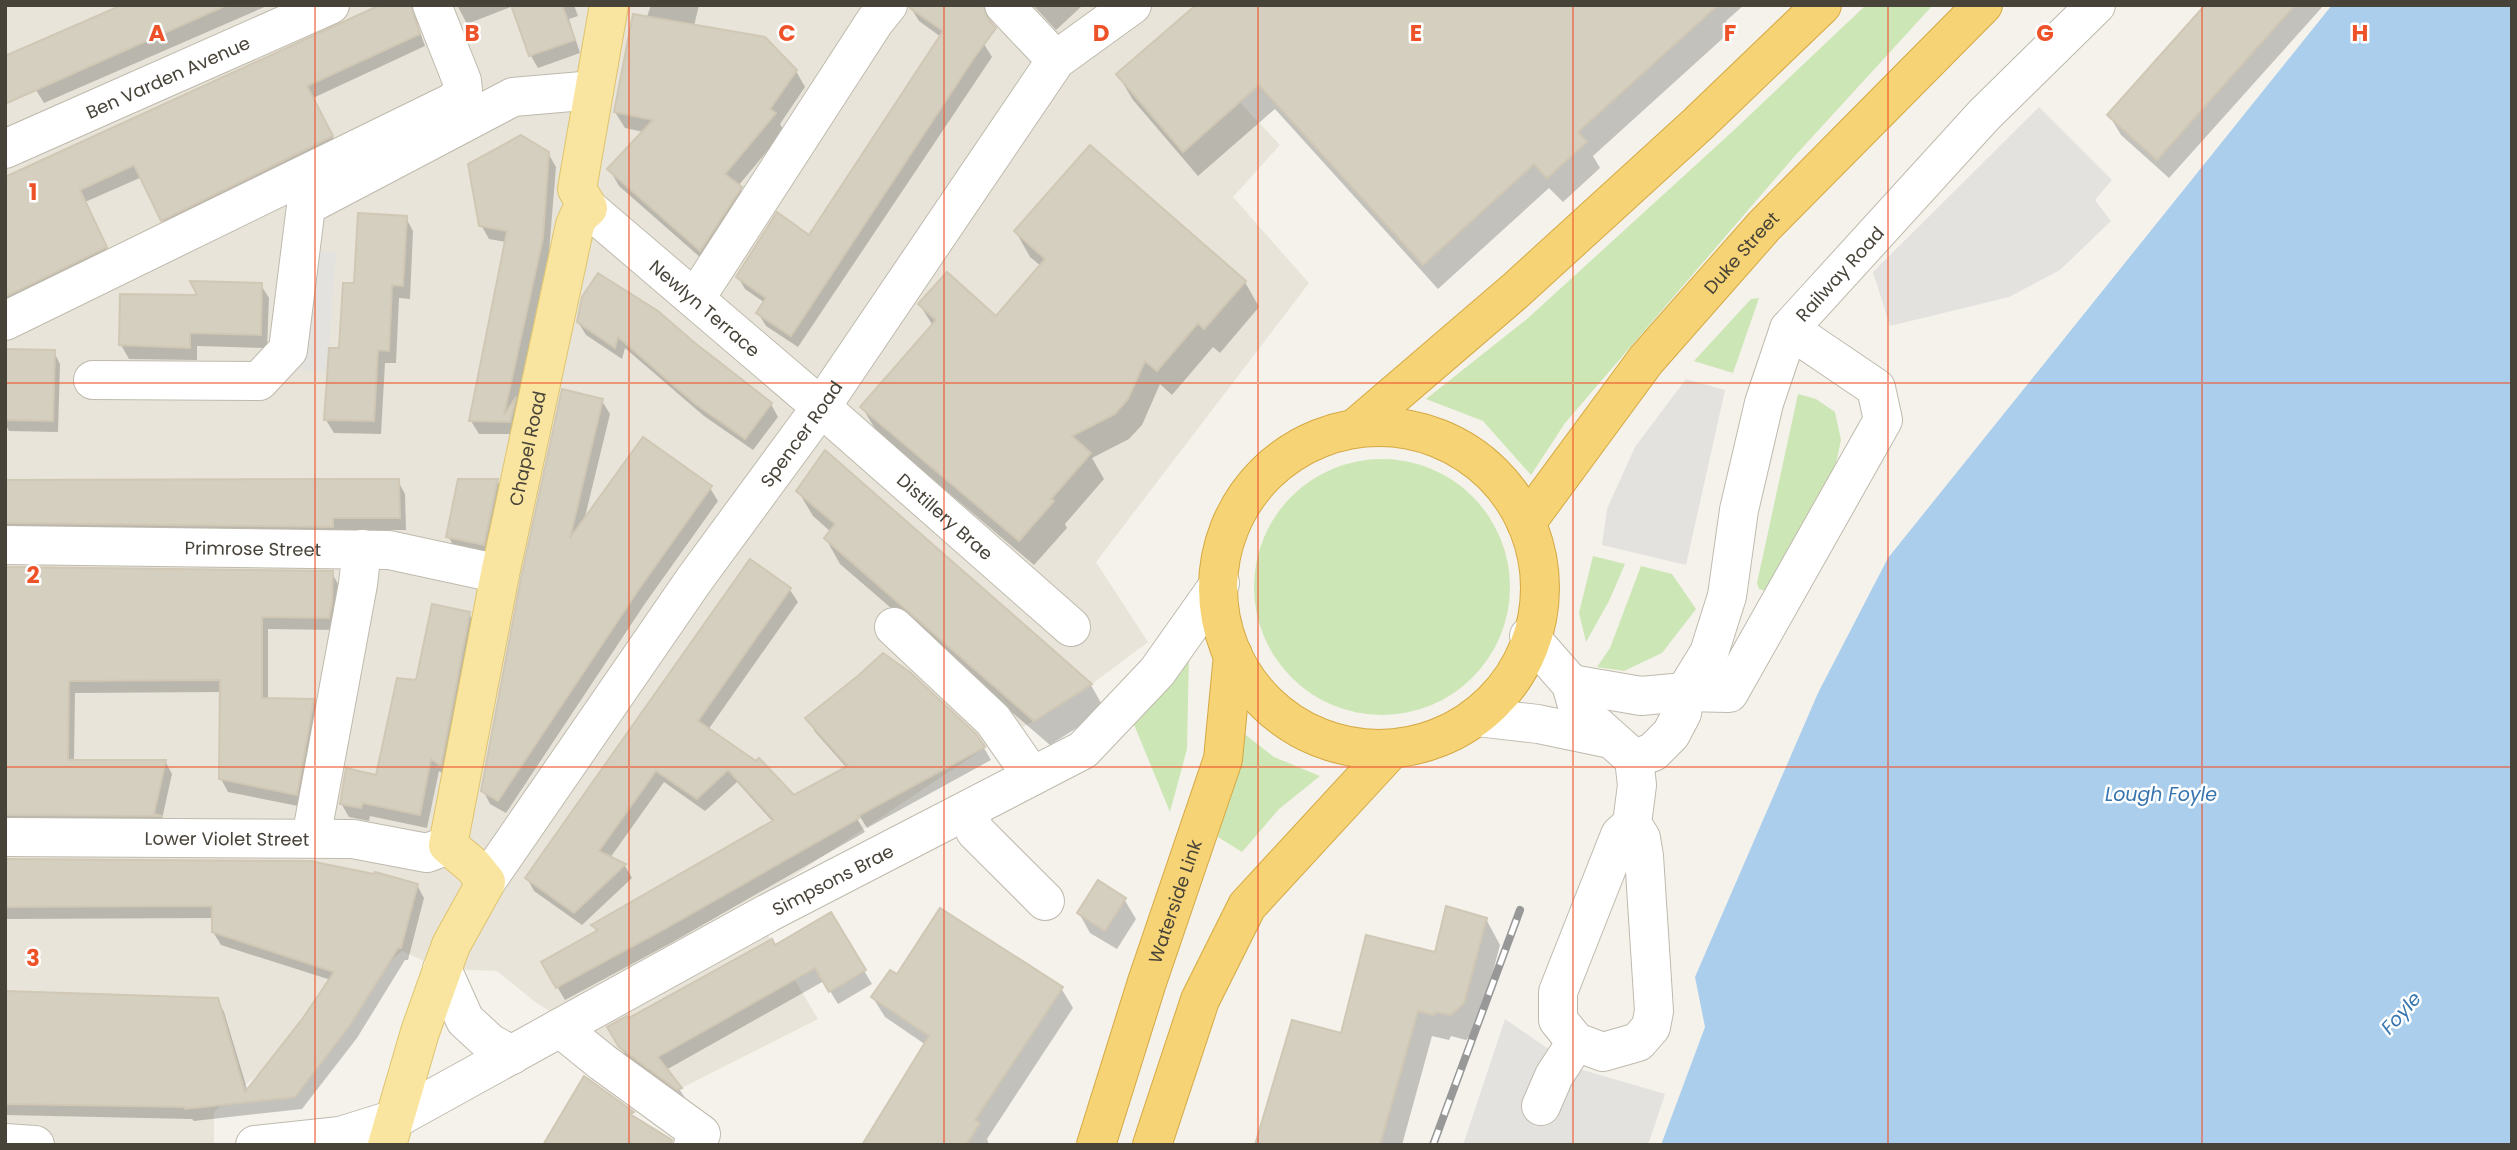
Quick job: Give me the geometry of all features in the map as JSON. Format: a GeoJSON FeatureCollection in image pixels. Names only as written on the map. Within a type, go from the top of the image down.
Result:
{"type":"FeatureCollection","features":[{"type":"Feature","properties":{"kind":"highway"},"geometry":{"type":"LineString","coordinates":[[1360,424],[1515,291],[1698,124],[1822,5]]}},
{"type":"Feature","properties":{"kind":"highway","name":"Duke Street"},"geometry":{"type":"LineString","coordinates":[[1526,523],[1646,360],[1764,226],[1983,5]]}},
{"type":"Feature","properties":{"kind":"highway"},"geometry":{"type":"LineString","coordinates":[[1360,424],[1411,427],[1453,443],[1488,468],[1526,523],[1538,569],[1538,605],[1530,636],[1511,682],[1477,717],[1439,738],[1388,753],[1344,750],[1298,730],[1259,698],[1233,655],[1220,611],[1220,565],[1233,520],[1264,474],[1307,441],[1360,424]]}},
{"type":"Feature","properties":{"kind":"highway","name":"Waterside Link"},"geometry":{"type":"LineString","coordinates":[[1096,1145],[1147,982],[1223,759],[1233,655]]}},
{"type":"Feature","properties":{"kind":"highway"},"geometry":{"type":"LineString","coordinates":[[1152,1145],[1200,1000],[1247,906],[1388,753]]}},
{"type":"Feature","properties":{"kind":"main road"},"geometry":{"type":"LineString","coordinates":[[588,208],[577,189],[609,5]]}},
{"type":"Feature","properties":{"kind":"main road","name":"Chapel Road"},"geometry":{"type":"LineString","coordinates":[[447,845],[500,574],[575,225],[579,216],[588,208]]}},
{"type":"Feature","properties":{"kind":"main road"},"geometry":{"type":"LineString","coordinates":[[391,1132],[420,1032],[442,969],[451,946],[486,882],[473,866],[447,845]]}},
{"type":"Feature","properties":{"kind":"street","name":"Ben Varden Avenue"},"geometry":{"type":"LineString","coordinates":[[5,149],[330,5]]}},
{"type":"Feature","properties":{"kind":"street"},"geometry":{"type":"LineString","coordinates":[[5,321],[453,102],[463,91],[462,81],[432,5]]}},
{"type":"Feature","properties":{"kind":"street"},"geometry":{"type":"LineString","coordinates":[[695,299],[888,5]]}},
{"type":"Feature","properties":{"kind":"street"},"geometry":{"type":"LineString","coordinates":[[1004,5],[1056,60]]}},
{"type":"Feature","properties":{"kind":"street","name":"Spencer Road"},"geometry":{"type":"LineString","coordinates":[[486,882],[694,580],[821,407],[1056,60],[1132,5]]}},
{"type":"Feature","properties":{"kind":"street","name":"Railway Road"},"geometry":{"type":"LineString","coordinates":[[1622,749],[1653,752],[1671,734],[1682,713],[1685,692],[1709,653],[1727,596],[1739,510],[1764,403],[1789,329],[1984,115],[2096,5]]}},
{"type":"Feature","properties":{"kind":"street"},"geometry":{"type":"LineString","coordinates":[[93,380],[259,381],[288,350],[306,206],[513,97],[594,90]]}},
{"type":"Feature","properties":{"kind":"street","name":"Newlyn Terrace"},"geometry":{"type":"LineString","coordinates":[[588,208],[821,407]]}},
{"type":"Feature","properties":{"kind":"street"},"geometry":{"type":"LineString","coordinates":[[1571,684],[1641,696],[1685,692],[1729,693],[1883,420],[1876,388],[1789,329]]}},
{"type":"Feature","properties":{"kind":"street","name":"Distillery Brae"},"geometry":{"type":"LineString","coordinates":[[821,407],[1070,627]]}},
{"type":"Feature","properties":{"kind":"street","name":"Primrose Street"},"geometry":{"type":"LineString","coordinates":[[5,545],[389,550],[500,574]]}},
{"type":"Feature","properties":{"kind":"street"},"geometry":{"type":"LineString","coordinates":[[312,838],[362,549]]}},
{"type":"Feature","properties":{"kind":"street","name":"Simpsons Brae"},"geometry":{"type":"LineString","coordinates":[[255,1145],[391,1132],[512,1055],[768,913],[1083,750],[1157,672],[1220,583]]}},
{"type":"Feature","properties":{"kind":"street"},"geometry":{"type":"LineString","coordinates":[[894,627],[993,720],[1032,776]]}},
{"type":"Feature","properties":{"kind":"street"},"geometry":{"type":"LineString","coordinates":[[1530,636],[1571,684],[1578,709],[1622,749],[1637,785],[1632,824],[1641,838],[1644,856],[1654,1011],[1651,1027],[1638,1042],[1604,1052],[1576,1042],[1558,1020],[1558,992],[1620,835],[1632,824]]}},
{"type":"Feature","properties":{"kind":"street"},"geometry":{"type":"LineString","coordinates":[[1477,717],[1538,724],[1622,749]]}},
{"type":"Feature","properties":{"kind":"street"},"geometry":{"type":"LineString","coordinates":[[968,810],[975,831],[1045,901]]}},
{"type":"Feature","properties":{"kind":"street","name":"Lower Violet Street"},"geometry":{"type":"LineString","coordinates":[[5,837],[353,839],[427,853],[447,845]]}},
{"type":"Feature","properties":{"kind":"street"},"geometry":{"type":"LineString","coordinates":[[442,969],[465,1020],[490,1042],[512,1055]]}},
{"type":"Feature","properties":{"kind":"street"},"geometry":{"type":"LineString","coordinates":[[561,1028],[602,1062],[701,1134],[693,1145]]}},
{"type":"Feature","properties":{"kind":"street"},"geometry":{"type":"LineString","coordinates":[[1541,1106],[1554,1076],[1576,1042]]}},
{"type":"Feature","properties":{"kind":"street"},"geometry":{"type":"LineString","coordinates":[[5,1143],[34,1145]]}},
{"type":"Feature","properties":{"kind":"shaded area"},"geometry":{"type":"Polygon","coordinates":[[[5,5],[1205,5],[1173,32],[1280,145],[1233,197],[1309,283],[1096,562],[1148,642],[1092,684],[1034,721],[989,745],[750,905],[818,1019],[662,1098],[594,1040],[534,1001],[497,971],[442,969],[402,951],[214,1112],[214,1145],[5,1145],[5,5]]]}},
{"type":"Feature","properties":{"kind":"shaded area"},"geometry":{"type":"Polygon","coordinates":[[[2039,107],[2112,180],[2095,200],[2111,221],[2060,270],[2009,297],[1890,326],[1873,272],[2039,107]]]}},
{"type":"Feature","properties":{"kind":"shaded area"},"geometry":{"type":"Polygon","coordinates":[[[303,251],[336,253],[327,372],[294,369],[303,251]]]}},
{"type":"Feature","properties":{"kind":"shaded area"},"geometry":{"type":"Polygon","coordinates":[[[1686,379],[1725,390],[1686,565],[1602,545],[1607,509],[1635,447],[1686,379]]]}},
{"type":"Feature","properties":{"kind":"shaded area"},"geometry":{"type":"Polygon","coordinates":[[[1505,1019],[1576,1068],[1665,1094],[1648,1145],[1463,1145],[1505,1019]]]}},
{"type":"Feature","properties":{"kind":"green space"},"geometry":{"type":"Polygon","coordinates":[[[1866,5],[1933,5],[1793,158],[1565,423],[1531,475],[1483,421],[1426,399],[1527,319],[1866,5]]]}},
{"type":"Feature","properties":{"kind":"green space"},"geometry":{"type":"Polygon","coordinates":[[[1759,298],[1733,373],[1694,361],[1751,299],[1759,298]]]}},
{"type":"Feature","properties":{"kind":"green space"},"geometry":{"type":"Polygon","coordinates":[[[1798,394],[1816,399],[1835,412],[1841,440],[1835,468],[1768,592],[1759,589],[1757,583],[1798,394]]]}},
{"type":"Feature","properties":{"kind":"green space"},"geometry":{"type":"Polygon","coordinates":[[[1382,459],[1419,465],[1442,474],[1463,488],[1481,506],[1500,538],[1510,587],[1504,624],[1495,647],[1481,668],[1463,686],[1431,705],[1382,715],[1345,709],[1322,700],[1301,686],[1283,668],[1264,636],[1254,587],[1260,550],[1269,527],[1283,506],[1301,488],[1333,469],[1382,459]]]}},
{"type":"Feature","properties":{"kind":"green space"},"geometry":{"type":"Polygon","coordinates":[[[1593,556],[1625,564],[1609,601],[1586,642],[1579,613],[1593,556]]]}},
{"type":"Feature","properties":{"kind":"green space"},"geometry":{"type":"Polygon","coordinates":[[[1641,566],[1672,574],[1696,609],[1662,653],[1624,671],[1597,667],[1610,648],[1641,566]]]}},
{"type":"Feature","properties":{"kind":"green space"},"geometry":{"type":"Polygon","coordinates":[[[1189,654],[1187,749],[1170,812],[1128,710],[1189,654]]]}},
{"type":"Feature","properties":{"kind":"green space"},"geometry":{"type":"Polygon","coordinates":[[[1242,732],[1274,757],[1320,776],[1279,809],[1242,852],[1218,837],[1242,732]]]}},
{"type":"Feature","properties":{"kind":"water","name":"Lough Foyle"},"geometry":{"type":"Polygon","coordinates":[[[2332,5],[2512,5],[2512,1145],[1661,1145],[1705,1027],[1695,977],[1818,693],[1888,558],[2332,5]]]}},
{"type":"Feature","properties":{"kind":"building"},"geometry":{"type":"Polygon","coordinates":[[[122,5],[227,5],[5,104],[5,56],[122,5]]]}},
{"type":"Feature","properties":{"kind":"building"},"geometry":{"type":"Polygon","coordinates":[[[380,5],[411,5],[420,34],[307,86],[333,136],[161,221],[134,165],[80,190],[107,247],[5,297],[5,177],[380,5]]]}},
{"type":"Feature","properties":{"kind":"building"},"geometry":{"type":"Polygon","coordinates":[[[511,5],[562,5],[575,40],[529,56],[511,5]]]}},
{"type":"Feature","properties":{"kind":"building"},"geometry":{"type":"Polygon","coordinates":[[[909,5],[983,5],[988,19],[996,28],[791,336],[756,313],[766,298],[736,277],[777,212],[809,235],[943,31],[909,5]]]}},
{"type":"Feature","properties":{"kind":"building"},"geometry":{"type":"Polygon","coordinates":[[[1196,5],[1718,5],[1578,132],[1587,142],[1547,178],[1534,164],[1423,265],[1259,85],[1183,152],[1116,74],[1196,5]]]}},
{"type":"Feature","properties":{"kind":"building"},"geometry":{"type":"Polygon","coordinates":[[[2205,5],[2295,5],[2157,160],[2107,115],[2205,5]]]}},
{"type":"Feature","properties":{"kind":"building"},"geometry":{"type":"Polygon","coordinates":[[[633,14],[765,37],[797,70],[770,109],[776,113],[725,174],[742,187],[700,251],[607,169],[653,120],[614,112],[633,14]]]}},
{"type":"Feature","properties":{"kind":"building"},"geometry":{"type":"Polygon","coordinates":[[[521,135],[549,152],[543,238],[504,415],[516,397],[510,422],[469,421],[507,231],[479,226],[468,164],[521,135]]]}},
{"type":"Feature","properties":{"kind":"building"},"geometry":{"type":"Polygon","coordinates":[[[1090,145],[1246,281],[1204,329],[1198,323],[1157,371],[1145,361],[1128,399],[1115,414],[1072,436],[1091,453],[1019,541],[860,407],[936,320],[918,304],[947,272],[996,316],[1045,259],[1014,231],[1090,145]]]}},
{"type":"Feature","properties":{"kind":"building"},"geometry":{"type":"Polygon","coordinates":[[[358,213],[407,216],[403,286],[392,285],[389,351],[378,350],[374,421],[324,420],[329,348],[339,348],[343,283],[354,283],[358,213]]]}},
{"type":"Feature","properties":{"kind":"building"},"geometry":{"type":"Polygon","coordinates":[[[598,273],[658,311],[772,403],[745,439],[694,403],[618,337],[615,348],[577,322],[582,297],[598,273]]]}},
{"type":"Feature","properties":{"kind":"building"},"geometry":{"type":"Polygon","coordinates":[[[190,281],[262,283],[261,335],[190,333],[190,348],[119,345],[120,294],[197,295],[190,281]]]}},
{"type":"Feature","properties":{"kind":"building"},"geometry":{"type":"Polygon","coordinates":[[[5,349],[55,350],[53,421],[5,420],[5,349]]]}},
{"type":"Feature","properties":{"kind":"building"},"geometry":{"type":"Polygon","coordinates":[[[562,389],[603,399],[570,538],[643,437],[712,486],[637,592],[498,801],[481,791],[521,578],[562,389]]]}},
{"type":"Feature","properties":{"kind":"building"},"geometry":{"type":"Polygon","coordinates":[[[825,450],[1092,684],[1034,721],[824,538],[835,524],[796,491],[825,450]]]}},
{"type":"Feature","properties":{"kind":"building"},"geometry":{"type":"Polygon","coordinates":[[[399,479],[400,518],[333,518],[333,527],[5,523],[5,480],[399,479]]]}},
{"type":"Feature","properties":{"kind":"building"},"geometry":{"type":"Polygon","coordinates":[[[458,479],[498,479],[484,545],[446,537],[458,479]]]}},
{"type":"Feature","properties":{"kind":"building"},"geometry":{"type":"Polygon","coordinates":[[[750,559],[791,588],[698,721],[756,761],[759,758],[794,795],[848,766],[805,718],[883,653],[911,673],[976,734],[985,747],[556,988],[541,962],[598,930],[591,925],[774,820],[728,770],[697,799],[656,771],[599,851],[626,864],[574,913],[525,878],[750,559]]]}},
{"type":"Feature","properties":{"kind":"building"},"geometry":{"type":"Polygon","coordinates":[[[5,567],[333,571],[329,618],[262,617],[262,698],[314,699],[297,795],[219,779],[220,680],[69,681],[68,760],[166,760],[154,814],[162,816],[5,815],[5,567]]]}},
{"type":"Feature","properties":{"kind":"building"},"geometry":{"type":"Polygon","coordinates":[[[432,604],[470,612],[441,766],[431,759],[420,815],[363,803],[361,808],[340,804],[346,768],[376,775],[397,678],[416,680],[432,604]]]}},
{"type":"Feature","properties":{"kind":"building"},"geometry":{"type":"Polygon","coordinates":[[[5,859],[310,861],[374,874],[375,872],[418,884],[401,948],[398,948],[350,1025],[295,1097],[185,1109],[5,1104],[5,991],[218,998],[245,1092],[303,1018],[334,972],[212,932],[212,906],[5,907],[5,859]]]}},
{"type":"Feature","properties":{"kind":"building"},"geometry":{"type":"Polygon","coordinates":[[[1098,880],[1126,898],[1105,931],[1077,913],[1098,880]]]}},
{"type":"Feature","properties":{"kind":"building"},"geometry":{"type":"Polygon","coordinates":[[[1446,906],[1487,918],[1464,1003],[1451,1015],[1418,1011],[1380,1145],[1255,1145],[1292,1020],[1341,1033],[1366,935],[1435,952],[1446,906]]]}},
{"type":"Feature","properties":{"kind":"building"},"geometry":{"type":"Polygon","coordinates":[[[940,908],[1063,987],[975,1120],[980,1123],[966,1145],[862,1145],[929,1036],[871,997],[890,970],[897,974],[940,908]]]}},
{"type":"Feature","properties":{"kind":"building"},"geometry":{"type":"Polygon","coordinates":[[[831,912],[866,970],[829,992],[815,968],[658,1057],[682,1088],[677,1090],[619,1047],[607,1027],[627,1016],[629,1018],[772,939],[775,945],[831,912]]]}},
{"type":"Feature","properties":{"kind":"building"},"geometry":{"type":"Polygon","coordinates":[[[584,1076],[634,1112],[630,1114],[672,1140],[671,1145],[543,1145],[584,1076]]]}},
{"type":"Feature","properties":{"kind":"railway"},"geometry":{"type":"LineString","coordinates":[[1433,1145],[1520,910]]}},
{"type":"Feature","properties":{"kind":"water label","name":"Foyle"},"geometry":{"type":"Point","coordinates":[2401,1013]}}]}
